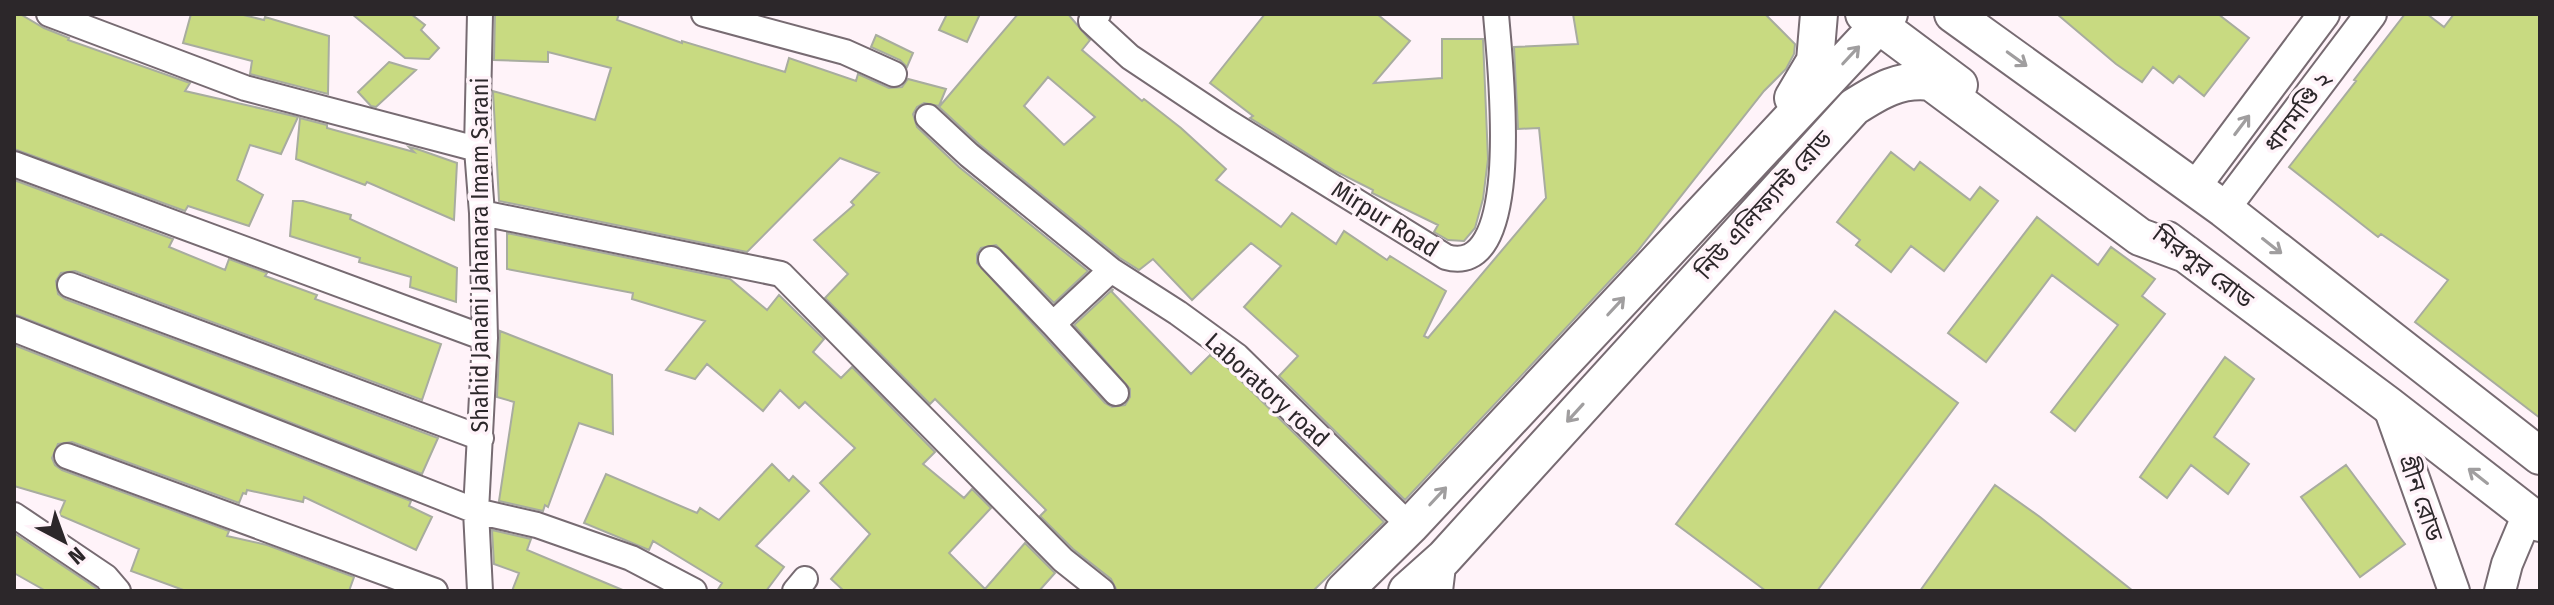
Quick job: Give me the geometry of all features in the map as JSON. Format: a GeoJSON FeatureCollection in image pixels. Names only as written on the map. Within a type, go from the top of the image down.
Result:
{"type":"FeatureCollection","features":[{"type":"Feature","properties":{"kind":"highway"},"geometry":{"type":"LineString","coordinates":[[1740,174],[1750,155],[1798,91],[1815,61],[1819,14]]}},
{"type":"Feature","properties":{"kind":"highway"},"geometry":{"type":"LineString","coordinates":[[1953,14],[2195,187],[2540,456]]}},
{"type":"Feature","properties":{"kind":"highway","name":"নিউ এলিফ্যান্ট রোড"},"geometry":{"type":"LineString","coordinates":[[1344,591],[1410,526],[1740,174],[1877,18]]}},
{"type":"Feature","properties":{"kind":"highway","name":"মিরপুর রোড"},"geometry":{"type":"LineString","coordinates":[[1877,18],[2186,254],[2536,512]]}},
{"type":"Feature","properties":{"kind":"highway","name":"নিউ এলিফ্যান্ট রোড"},"geometry":{"type":"LineString","coordinates":[[1407,591],[1442,574],[1854,107],[1895,85],[1912,80],[1931,82],[2140,237],[2186,254]]}},
{"type":"Feature","properties":{"kind":"main road","name":"ধানমণ্ডি ২"},"geometry":{"type":"LineString","coordinates":[[2195,187],[2324,14]]}},
{"type":"Feature","properties":{"kind":"main road","name":"ধানমণ্ডি ২"},"geometry":{"type":"LineString","coordinates":[[2224,209],[2371,14]]}},
{"type":"Feature","properties":{"kind":"main road","name":"গ্রীন রোড"},"geometry":{"type":"LineString","coordinates":[[2388,405],[2454,591]]}},
{"type":"Feature","properties":{"kind":"main road"},"geometry":{"type":"LineString","coordinates":[[2500,591],[2507,564],[2536,512]]}},
{"type":"Feature","properties":{"kind":"street"},"geometry":{"type":"LineString","coordinates":[[49,14],[245,88],[477,149]]}},
{"type":"Feature","properties":{"kind":"street","name":"Shahid Janani Jahanara Imam Sarani"},"geometry":{"type":"LineString","coordinates":[[480,14],[477,149],[485,338],[476,511],[480,591]]}},
{"type":"Feature","properties":{"kind":"street"},"geometry":{"type":"LineString","coordinates":[[704,14],[845,52],[894,74]]}},
{"type":"Feature","properties":{"kind":"street","name":"Mirpur Road"},"geometry":{"type":"LineString","coordinates":[[1090,16],[1130,57],[1226,121],[1446,257],[1468,260],[1490,235],[1503,179],[1496,14]]}},
{"type":"Feature","properties":{"kind":"street","name":"Laboratory road"},"geometry":{"type":"LineString","coordinates":[[928,117],[969,155],[1111,270],[1237,356],[1410,526]]}},
{"type":"Feature","properties":{"kind":"street"},"geometry":{"type":"LineString","coordinates":[[14,164],[485,338]]}},
{"type":"Feature","properties":{"kind":"street"},"geometry":{"type":"LineString","coordinates":[[482,213],[781,274],[1063,560],[1102,591]]}},
{"type":"Feature","properties":{"kind":"street"},"geometry":{"type":"LineString","coordinates":[[991,259],[1116,393]]}},
{"type":"Feature","properties":{"kind":"street"},"geometry":{"type":"LineString","coordinates":[[1053,324],[1111,270]]}},
{"type":"Feature","properties":{"kind":"street"},"geometry":{"type":"LineString","coordinates":[[70,285],[481,438]]}},
{"type":"Feature","properties":{"kind":"street"},"geometry":{"type":"LineString","coordinates":[[14,329],[476,511],[537,525],[631,558],[694,591]]}},
{"type":"Feature","properties":{"kind":"street"},"geometry":{"type":"LineString","coordinates":[[67,456],[435,591]]}},
{"type":"Feature","properties":{"kind":"street"},"geometry":{"type":"LineString","coordinates":[[14,515],[106,577],[118,591]]}},
{"type":"Feature","properties":{"kind":"building"},"geometry":{"type":"Polygon","coordinates":[[[14,14],[20,14],[68,40],[190,83],[185,91],[298,117],[281,154],[250,145],[237,180],[263,195],[249,226],[188,206],[185,211],[14,149],[14,14]]]}},
{"type":"Feature","properties":{"kind":"building"},"geometry":{"type":"Polygon","coordinates":[[[191,14],[239,14],[264,20],[265,17],[329,36],[328,94],[250,74],[252,61],[183,43],[191,14]]]}},
{"type":"Feature","properties":{"kind":"building"},"geometry":{"type":"Polygon","coordinates":[[[352,14],[411,14],[425,25],[421,30],[439,48],[429,59],[405,58],[352,14]]]}},
{"type":"Feature","properties":{"kind":"building"},"geometry":{"type":"Polygon","coordinates":[[[495,14],[619,14],[617,20],[682,43],[785,72],[789,58],[856,81],[858,74],[889,88],[902,87],[908,79],[946,89],[939,106],[924,103],[917,107],[913,114],[917,127],[959,167],[1088,271],[1054,303],[996,245],[981,248],[977,263],[1105,403],[1112,407],[1125,405],[1130,389],[1074,325],[1113,289],[1112,292],[1191,374],[1210,355],[1227,367],[1384,522],[1313,591],[1117,591],[1111,579],[1073,549],[1040,516],[1046,510],[935,399],[930,404],[825,298],[848,274],[814,240],[854,205],[851,202],[879,173],[840,158],[747,252],[499,201],[493,91],[595,120],[611,68],[548,52],[548,62],[494,60],[495,14]]]}},
{"type":"Feature","properties":{"kind":"building"},"geometry":{"type":"Polygon","coordinates":[[[947,14],[980,14],[967,42],[939,30],[947,14]]]}},
{"type":"Feature","properties":{"kind":"building"},"geometry":{"type":"Polygon","coordinates":[[[1018,14],[1068,14],[1090,40],[1082,50],[1142,101],[1144,99],[1181,128],[1226,169],[1216,180],[1281,227],[1292,213],[1336,244],[1344,231],[1387,260],[1390,256],[1446,291],[1424,336],[1428,338],[1546,198],[1539,128],[1518,129],[1514,47],[1578,44],[1573,14],[1765,14],[1795,44],[1794,54],[1786,69],[1764,91],[1636,253],[1405,500],[1279,376],[1298,356],[1244,307],[1281,266],[1251,243],[1192,300],[1153,259],[1139,270],[1120,258],[979,144],[939,107],[1018,14]],[[1048,77],[1024,106],[1064,145],[1095,117],[1048,77]]]}},
{"type":"Feature","properties":{"kind":"building"},"geometry":{"type":"Polygon","coordinates":[[[1265,14],[1377,14],[1410,41],[1374,83],[1442,78],[1442,39],[1483,39],[1488,159],[1483,199],[1475,228],[1464,241],[1448,240],[1434,232],[1438,225],[1335,171],[1250,118],[1253,116],[1210,83],[1265,14]]]}},
{"type":"Feature","properties":{"kind":"building"},"geometry":{"type":"Polygon","coordinates":[[[2057,14],[2218,14],[2249,38],[2204,96],[2179,76],[2173,83],[2153,67],[2142,82],[2057,14]]]}},
{"type":"Feature","properties":{"kind":"building"},"geometry":{"type":"Polygon","coordinates":[[[2405,14],[2427,14],[2444,27],[2454,14],[2540,14],[2540,418],[2415,322],[2448,280],[2381,234],[2378,237],[2289,167],[2405,14]]]}},
{"type":"Feature","properties":{"kind":"building"},"geometry":{"type":"Polygon","coordinates":[[[876,35],[913,53],[907,67],[900,60],[871,47],[876,35]]]}},
{"type":"Feature","properties":{"kind":"building"},"geometry":{"type":"Polygon","coordinates":[[[389,62],[416,70],[376,107],[371,106],[358,92],[389,62]]]}},
{"type":"Feature","properties":{"kind":"building"},"geometry":{"type":"Polygon","coordinates":[[[300,118],[414,152],[409,147],[417,149],[457,163],[454,220],[367,182],[365,185],[296,159],[300,118]]]}},
{"type":"Feature","properties":{"kind":"building"},"geometry":{"type":"Polygon","coordinates":[[[1891,152],[1914,170],[1920,162],[1970,200],[1980,187],[1998,201],[1944,271],[1911,246],[1891,272],[1856,245],[1860,240],[1837,222],[1891,152]]]}},
{"type":"Feature","properties":{"kind":"building"},"geometry":{"type":"Polygon","coordinates":[[[14,180],[173,239],[169,247],[225,270],[229,259],[317,295],[315,299],[441,344],[422,400],[75,271],[61,273],[56,281],[58,294],[65,299],[438,438],[422,474],[14,314],[14,180]]]}},
{"type":"Feature","properties":{"kind":"building"},"geometry":{"type":"Polygon","coordinates":[[[293,201],[351,215],[350,219],[457,268],[456,302],[410,287],[411,277],[359,262],[360,258],[290,236],[293,201]]]}},
{"type":"Feature","properties":{"kind":"building"},"geometry":{"type":"Polygon","coordinates":[[[2037,217],[2098,265],[2111,247],[2155,279],[2142,296],[2165,314],[2075,431],[2051,412],[2118,325],[2052,275],[1986,362],[1948,333],[2037,217]]]}},
{"type":"Feature","properties":{"kind":"building"},"geometry":{"type":"Polygon","coordinates":[[[507,233],[730,279],[767,310],[779,295],[824,339],[813,352],[841,378],[852,367],[935,452],[923,464],[964,498],[972,489],[991,508],[949,553],[985,589],[1025,543],[1055,573],[1039,591],[844,591],[831,579],[870,534],[820,483],[855,448],[805,402],[799,408],[780,390],[763,411],[707,364],[695,379],[666,370],[705,321],[632,299],[633,293],[507,269],[507,233]]]}},
{"type":"Feature","properties":{"kind":"building"},"geometry":{"type":"Polygon","coordinates":[[[1835,311],[1958,403],[1817,591],[1766,591],[1676,524],[1835,311]]]}},
{"type":"Feature","properties":{"kind":"building"},"geometry":{"type":"Polygon","coordinates":[[[500,331],[612,375],[613,434],[579,423],[548,507],[545,505],[543,511],[499,501],[514,402],[497,397],[500,331]]]}},
{"type":"Feature","properties":{"kind":"building"},"geometry":{"type":"Polygon","coordinates":[[[14,345],[411,501],[409,506],[432,517],[416,550],[304,497],[303,502],[247,490],[239,503],[72,442],[58,444],[52,458],[62,470],[229,531],[227,536],[267,545],[354,577],[349,591],[186,591],[131,571],[139,549],[59,515],[65,501],[14,486],[14,345]]]}},
{"type":"Feature","properties":{"kind":"building"},"geometry":{"type":"Polygon","coordinates":[[[2225,357],[2254,379],[2214,437],[2249,464],[2228,494],[2191,465],[2167,498],[2140,477],[2225,357]]]}},
{"type":"Feature","properties":{"kind":"building"},"geometry":{"type":"Polygon","coordinates":[[[772,464],[789,481],[793,476],[809,491],[756,546],[784,567],[766,591],[717,591],[722,583],[653,541],[649,550],[584,523],[606,474],[697,513],[700,508],[719,520],[772,464]]]}},
{"type":"Feature","properties":{"kind":"building"},"geometry":{"type":"Polygon","coordinates":[[[2346,465],[2405,544],[2360,577],[2301,497],[2346,465]]]}},
{"type":"Feature","properties":{"kind":"building"},"geometry":{"type":"Polygon","coordinates":[[[1995,485],[2040,517],[2133,591],[1920,591],[1995,485]]]}},
{"type":"Feature","properties":{"kind":"building"},"geometry":{"type":"Polygon","coordinates":[[[492,530],[531,539],[527,550],[625,591],[512,591],[519,573],[494,564],[492,530]]]}},
{"type":"Feature","properties":{"kind":"building"},"geometry":{"type":"Polygon","coordinates":[[[14,533],[98,591],[46,591],[14,573],[14,533]]]}}]}
